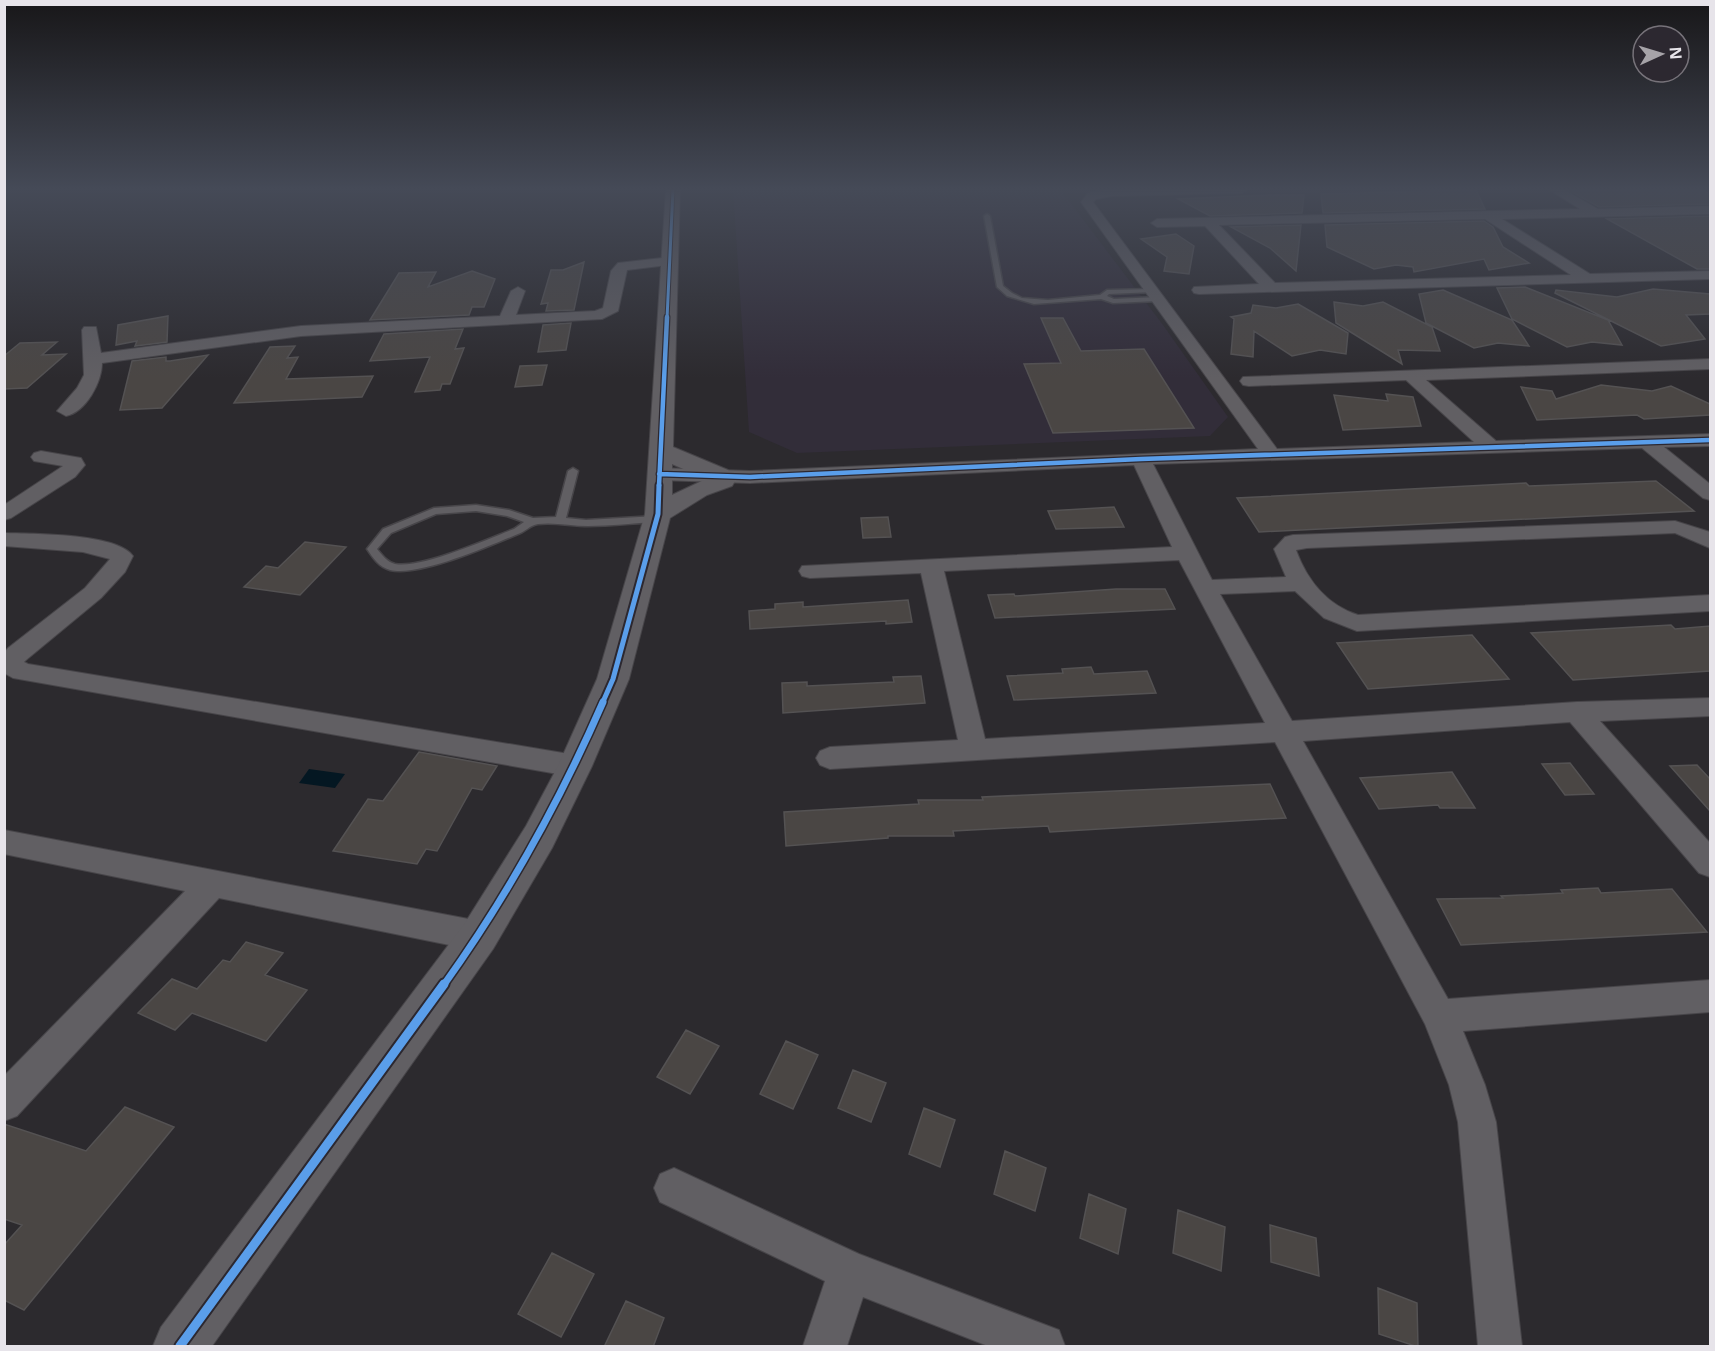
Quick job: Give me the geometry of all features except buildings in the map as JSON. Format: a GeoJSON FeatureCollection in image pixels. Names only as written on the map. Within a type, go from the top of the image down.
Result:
{"type":"FeatureCollection","features":[{"type":"Feature","properties":{"kind":"street"},"geometry":{"type":"LineString","coordinates":[[180,1347],[478,936],[539,837],[575,766],[613,679],[659,489],[671,252]]}},
{"type":"Feature","properties":{"kind":"street"},"geometry":{"type":"LineString","coordinates":[[1124,252],[1272,456]]}},
{"type":"Feature","properties":{"kind":"street"},"geometry":{"type":"LineString","coordinates":[[1237,252],[1270,287]]}},
{"type":"Feature","properties":{"kind":"street"},"geometry":{"type":"LineString","coordinates":[[1546,252],[1588,279]]}},
{"type":"Feature","properties":{"kind":"street"},"geometry":{"type":"LineString","coordinates":[[94,359],[301,331],[605,314],[610,311],[618,271],[623,266],[671,261]]}},
{"type":"Feature","properties":{"kind":"street"},"geometry":{"type":"LineString","coordinates":[[1199,290],[1710,275]]}},
{"type":"Feature","properties":{"kind":"street"},"geometry":{"type":"LineString","coordinates":[[506,321],[518,291]]}},
{"type":"Feature","properties":{"kind":"street"},"geometry":{"type":"LineString","coordinates":[[66,411],[90,386],[94,359],[90,330]]}},
{"type":"Feature","properties":{"kind":"street"},"geometry":{"type":"LineString","coordinates":[[1249,381],[1710,363]]}},
{"type":"Feature","properties":{"kind":"street"},"geometry":{"type":"LineString","coordinates":[[1409,374],[1492,448]]}},
{"type":"Feature","properties":{"kind":"street"},"geometry":{"type":"LineString","coordinates":[[659,489],[721,478],[1141,459],[1710,440]]}},
{"type":"Feature","properties":{"kind":"street"},"geometry":{"type":"LineString","coordinates":[[1646,442],[1710,494]]}},
{"type":"Feature","properties":{"kind":"street"},"geometry":{"type":"LineString","coordinates":[[4,514],[68,473],[75,465],[74,462],[62,459],[41,457]]}},
{"type":"Feature","properties":{"kind":"street"},"geometry":{"type":"LineString","coordinates":[[1141,459],[1186,554],[1439,1016],[1467,1085],[1477,1122],[1500,1347]]}},
{"type":"Feature","properties":{"kind":"street"},"geometry":{"type":"LineString","coordinates":[[659,489],[698,490],[721,478]]}},
{"type":"Feature","properties":{"kind":"street"},"geometry":{"type":"LineString","coordinates":[[1710,542],[1698,533],[1675,527],[1293,542],[1285,549],[1302,584],[1326,610],[1357,623],[1710,603]]}},
{"type":"Feature","properties":{"kind":"street"},"geometry":{"type":"LineString","coordinates":[[4,539],[96,547],[115,551],[122,556],[121,565],[108,580],[17,654],[11,662],[14,668],[22,672],[575,766]]}},
{"type":"Feature","properties":{"kind":"street"},"geometry":{"type":"LineString","coordinates":[[810,571],[1186,554]]}},
{"type":"Feature","properties":{"kind":"street"},"geometry":{"type":"LineString","coordinates":[[931,565],[974,749]]}},
{"type":"Feature","properties":{"kind":"street"},"geometry":{"type":"LineString","coordinates":[[1206,587],[1302,584]]}},
{"type":"Feature","properties":{"kind":"street"},"geometry":{"type":"LineString","coordinates":[[830,758],[1283,732],[1577,712],[1710,707]]}},
{"type":"Feature","properties":{"kind":"street"},"geometry":{"type":"LineString","coordinates":[[1577,712],[1710,864]]}},
{"type":"Feature","properties":{"kind":"street"},"geometry":{"type":"LineString","coordinates":[[4,842],[478,936]]}},
{"type":"Feature","properties":{"kind":"street"},"geometry":{"type":"LineString","coordinates":[[4,1103],[212,884]]}},
{"type":"Feature","properties":{"kind":"street"},"geometry":{"type":"LineString","coordinates":[[1439,1016],[1710,996]]}},
{"type":"Feature","properties":{"kind":"street"},"geometry":{"type":"LineString","coordinates":[[674,1188],[850,1271],[1043,1347]]}},
{"type":"Feature","properties":{"kind":"street"},"geometry":{"type":"LineString","coordinates":[[825,1347],[850,1271]]}},
{"type":"Feature","properties":{"kind":"lane"},"geometry":{"type":"LineString","coordinates":[[994,252],[1000,287],[1007,296],[1034,302],[1102,297],[1113,301],[1155,295]]}},
{"type":"Feature","properties":{"kind":"lane"},"geometry":{"type":"LineString","coordinates":[[560,520],[573,471]]}},
{"type":"Feature","properties":{"kind":"lane"},"geometry":{"type":"LineString","coordinates":[[532,521],[519,531],[412,567],[393,567],[378,558],[372,549],[387,531],[434,511],[476,508],[509,513],[532,521],[560,520],[586,523],[659,489]]}},
{"type":"Feature","properties":{"kind":"shaded area"},"geometry":{"type":"Polygon","coordinates":[[[737,252],[1108,252],[1228,417],[1210,436],[797,453],[749,432],[737,252]]]}},
{"type":"Feature","properties":{"kind":"water"},"geometry":{"type":"Polygon","coordinates":[[[309,769],[345,774],[335,788],[299,783],[309,769]]]}},
{"type":"Feature","properties":{"kind":"cycle path"},"geometry":{"type":"LineString","coordinates":[[180,1346],[479,936],[539,837],[575,766],[613,679],[658,514],[670,252]]}},
{"type":"Feature","properties":{"kind":"cycle path"},"geometry":{"type":"LineString","coordinates":[[659,474],[750,477],[1141,459],[1710,440]]}}]}
